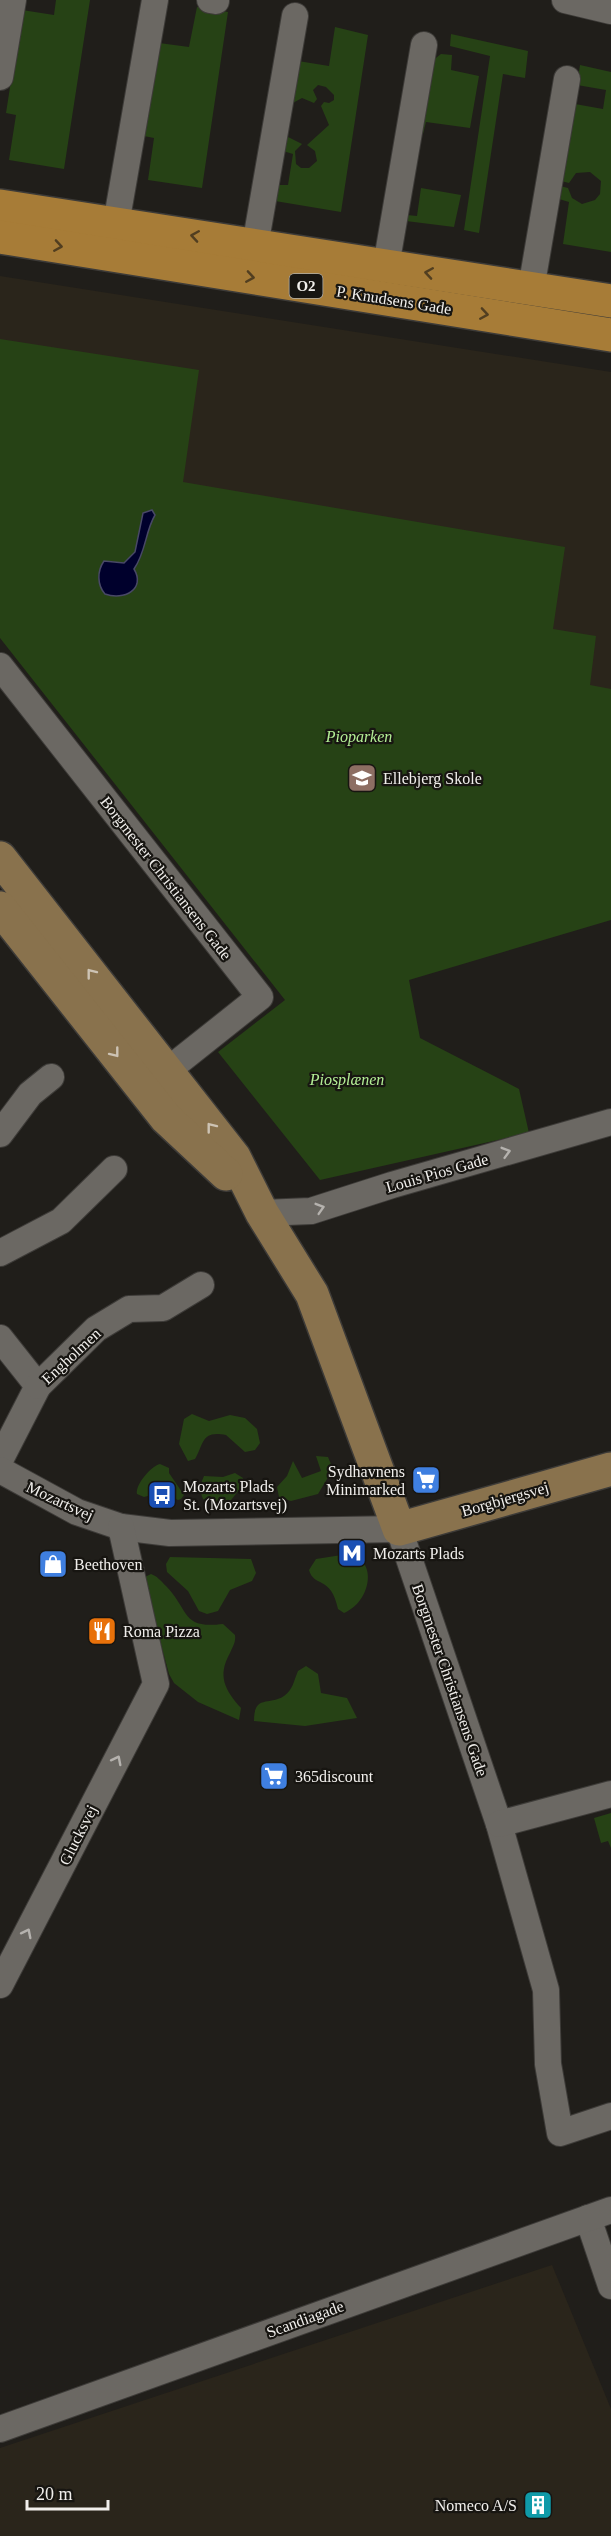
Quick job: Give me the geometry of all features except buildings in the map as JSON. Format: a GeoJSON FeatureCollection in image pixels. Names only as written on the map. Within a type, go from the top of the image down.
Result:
{"type":"FeatureCollection","features":[{"type":"Feature","properties":{"kind":"main road","name":"P. Knudsens Gade"},"geometry":{"type":"LineString","coordinates":[[0,206],[611,301]]}},
{"type":"Feature","properties":{"kind":"main road","name":"P. Knudsens Gade"},"geometry":{"type":"LineString","coordinates":[[0,237],[611,335]]}},
{"type":"Feature","properties":{"kind":"street"},"geometry":{"type":"LineString","coordinates":[[0,77],[13,0]]}},
{"type":"Feature","properties":{"kind":"street"},"geometry":{"type":"LineString","coordinates":[[116,224],[155,0]]}},
{"type":"Feature","properties":{"kind":"street"},"geometry":{"type":"LineString","coordinates":[[565,0],[611,11]]}},
{"type":"Feature","properties":{"kind":"street"},"geometry":{"type":"LineString","coordinates":[[255,246],[295,16]]}},
{"type":"Feature","properties":{"kind":"street","name":"P. Knudsens Gade"},"geometry":{"type":"LineString","coordinates":[[386,266],[424,45]]}},
{"type":"Feature","properties":{"kind":"street"},"geometry":{"type":"LineString","coordinates":[[531,289],[567,79]]}},
{"type":"Feature","properties":{"kind":"street","name":"Borgmester Christiansens Gade"},"geometry":{"type":"LineString","coordinates":[[0,666],[260,997],[155,1080]]}},
{"type":"Feature","properties":{"kind":"street","name":"Borgmester Christiansens Gade"},"geometry":{"type":"LineString","coordinates":[[0,858],[155,1080]]}},
{"type":"Feature","properties":{"kind":"street","name":"Borgmester Christiansens Gade"},"geometry":{"type":"LineString","coordinates":[[0,908],[155,1080],[234,1157],[262,1213],[312,1294],[399,1529],[499,1824],[546,1990],[548,2064],[560,2133],[611,2116]]}},
{"type":"Feature","properties":{"kind":"street"},"geometry":{"type":"LineString","coordinates":[[0,1134],[30,1094],[51,1077]]}},
{"type":"Feature","properties":{"kind":"street","name":"Louis Pios Gade"},"geometry":{"type":"LineString","coordinates":[[262,1213],[311,1211],[392,1185],[611,1122]]}},
{"type":"Feature","properties":{"kind":"street"},"geometry":{"type":"LineString","coordinates":[[0,1253],[61,1221],[114,1169]]}},
{"type":"Feature","properties":{"kind":"street","name":"Engholmen"},"geometry":{"type":"LineString","coordinates":[[0,1460],[38,1386],[96,1329],[129,1309],[163,1308],[201,1285]]}},
{"type":"Feature","properties":{"kind":"street","name":"Engholmen"},"geometry":{"type":"LineString","coordinates":[[0,1338],[38,1386]]}},
{"type":"Feature","properties":{"kind":"street","name":"Borgbjergsvej"},"geometry":{"type":"LineString","coordinates":[[399,1529],[611,1469]]}},
{"type":"Feature","properties":{"kind":"street","name":"Mozartsvej"},"geometry":{"type":"LineString","coordinates":[[0,1470],[77,1512],[121,1527]]}},
{"type":"Feature","properties":{"kind":"street"},"geometry":{"type":"LineString","coordinates":[[121,1527],[170,1533],[399,1529]]}},
{"type":"Feature","properties":{"kind":"street","name":"Glucksvej"},"geometry":{"type":"LineString","coordinates":[[0,1985],[156,1684],[121,1527]]}},
{"type":"Feature","properties":{"kind":"street"},"geometry":{"type":"LineString","coordinates":[[499,1824],[611,1794]]}},
{"type":"Feature","properties":{"kind":"street"},"geometry":{"type":"LineString","coordinates":[[600,2214],[611,2286]]}},
{"type":"Feature","properties":{"kind":"street","name":"Scandiagade"},"geometry":{"type":"LineString","coordinates":[[0,2429],[600,2214]]}},
{"type":"Feature","properties":{"kind":"shaded area","name":"Pioparken"},"geometry":{"type":"Polygon","coordinates":[[[0,276],[611,372],[611,920],[0,637],[0,276]]]}},
{"type":"Feature","properties":{"kind":"shaded area"},"geometry":{"type":"Polygon","coordinates":[[[552,2265],[611,2409],[611,2536],[0,2536],[0,2448],[552,2265]]]}},
{"type":"Feature","properties":{"kind":"green space"},"geometry":{"type":"Polygon","coordinates":[[[56,0],[90,0],[64,169],[9,160],[16,115],[6,113],[22,10],[54,15],[56,0]]]}},
{"type":"Feature","properties":{"kind":"green space"},"geometry":{"type":"Polygon","coordinates":[[[197,7],[228,12],[202,188],[148,180],[154,138],[144,136],[159,43],[189,47],[197,7]]]}},
{"type":"Feature","properties":{"kind":"green space"},"geometry":{"type":"Polygon","coordinates":[[[335,27],[368,35],[341,212],[275,201],[278,185],[288,185],[293,154],[283,151],[286,136],[302,144],[295,151],[296,164],[301,168],[309,168],[317,161],[315,151],[307,145],[329,125],[321,106],[324,102],[329,103],[334,100],[334,95],[326,87],[318,85],[313,90],[317,99],[314,103],[302,98],[291,104],[298,61],[329,66],[335,27]]]}},
{"type":"Feature","properties":{"kind":"green space"},"geometry":{"type":"Polygon","coordinates":[[[451,34],[528,51],[525,78],[503,74],[479,233],[464,230],[490,56],[450,46],[451,34]]]}},
{"type":"Feature","properties":{"kind":"green space"},"geometry":{"type":"Polygon","coordinates":[[[441,54],[452,55],[451,70],[479,76],[470,128],[426,122],[423,134],[419,133],[432,61],[441,54]]]}},
{"type":"Feature","properties":{"kind":"green space"},"geometry":{"type":"Polygon","coordinates":[[[580,65],[611,72],[611,252],[563,244],[569,202],[559,199],[560,186],[568,188],[572,198],[582,204],[595,200],[600,194],[601,181],[590,172],[576,173],[569,183],[561,181],[575,104],[603,109],[606,90],[577,85],[580,65]]]}},
{"type":"Feature","properties":{"kind":"green space"},"geometry":{"type":"Polygon","coordinates":[[[421,188],[461,195],[454,227],[406,221],[407,215],[417,216],[421,188]]]}},
{"type":"Feature","properties":{"kind":"green space","name":"Pioparken"},"geometry":{"type":"Polygon","coordinates":[[[0,339],[199,370],[183,482],[565,547],[553,629],[596,636],[590,685],[611,689],[611,920],[409,980],[420,1038],[519,1089],[529,1133],[320,1180],[218,1052],[285,1000],[0,638],[0,339]]]}},
{"type":"Feature","properties":{"kind":"green space"},"geometry":{"type":"Polygon","coordinates":[[[192,1414],[209,1421],[230,1415],[245,1418],[257,1429],[260,1443],[255,1450],[245,1452],[226,1435],[208,1436],[195,1459],[188,1461],[179,1444],[184,1419],[192,1414]]]}},
{"type":"Feature","properties":{"kind":"green space"},"geometry":{"type":"Polygon","coordinates":[[[316,1456],[328,1457],[333,1469],[318,1494],[291,1501],[279,1497],[277,1487],[287,1476],[293,1461],[302,1478],[321,1471],[316,1456]]]}},
{"type":"Feature","properties":{"kind":"green space"},"geometry":{"type":"Polygon","coordinates":[[[160,1464],[169,1468],[169,1473],[184,1495],[181,1499],[178,1500],[163,1492],[144,1497],[137,1494],[138,1486],[144,1476],[160,1464]]]}},
{"type":"Feature","properties":{"kind":"green space"},"geometry":{"type":"Polygon","coordinates":[[[235,1473],[243,1478],[244,1484],[231,1500],[219,1505],[203,1499],[199,1488],[204,1476],[223,1477],[235,1473]]]}},
{"type":"Feature","properties":{"kind":"green space"},"geometry":{"type":"Polygon","coordinates":[[[348,1554],[358,1558],[364,1564],[368,1581],[360,1600],[344,1613],[338,1609],[335,1598],[327,1586],[315,1579],[309,1570],[316,1559],[348,1554]]]}},
{"type":"Feature","properties":{"kind":"green space"},"geometry":{"type":"Polygon","coordinates":[[[170,1557],[251,1559],[256,1573],[252,1581],[230,1590],[218,1611],[207,1614],[199,1611],[188,1591],[167,1572],[166,1564],[170,1557]]]}},
{"type":"Feature","properties":{"kind":"green space"},"geometry":{"type":"Polygon","coordinates":[[[151,1574],[166,1586],[193,1621],[209,1625],[223,1624],[235,1635],[235,1642],[226,1661],[224,1676],[227,1689],[241,1708],[239,1720],[198,1702],[174,1683],[169,1674],[143,1578],[151,1574]]]}},
{"type":"Feature","properties":{"kind":"green space"},"geometry":{"type":"Polygon","coordinates":[[[306,1666],[318,1674],[321,1693],[347,1698],[357,1718],[305,1726],[254,1721],[257,1707],[263,1702],[278,1699],[287,1694],[298,1671],[306,1666]]]}},
{"type":"Feature","properties":{"kind":"green space"},"geometry":{"type":"Polygon","coordinates":[[[611,1813],[611,1848],[608,1841],[601,1843],[594,1818],[611,1813]]]}},
{"type":"Feature","properties":{"kind":"water"},"geometry":{"type":"Polygon","coordinates":[[[152,510],[155,515],[141,556],[134,569],[137,576],[135,588],[119,596],[105,594],[99,582],[99,573],[104,561],[124,563],[135,552],[143,513],[152,510]]]}},
{"type":"Feature","properties":{"kind":"place","name":"Ellebjerg Skole"},"geometry":{"type":"Point","coordinates":[362,778]}},
{"type":"Feature","properties":{"kind":"place","name":"Sydhavnens Minimarked"},"geometry":{"type":"Point","coordinates":[426,1480]}},
{"type":"Feature","properties":{"kind":"place","name":"Mozarts Plads St. (Mozartsvej)"},"geometry":{"type":"Point","coordinates":[162,1495]}},
{"type":"Feature","properties":{"kind":"place","name":"Mozarts Plads"},"geometry":{"type":"Point","coordinates":[352,1553]}},
{"type":"Feature","properties":{"kind":"place","name":"Beethoven"},"geometry":{"type":"Point","coordinates":[53,1564]}},
{"type":"Feature","properties":{"kind":"place","name":"Roma Pizza"},"geometry":{"type":"Point","coordinates":[102,1631]}},
{"type":"Feature","properties":{"kind":"place","name":"365discount"},"geometry":{"type":"Point","coordinates":[274,1776]}},
{"type":"Feature","properties":{"kind":"place","name":"Nomeco A/S"},"geometry":{"type":"Point","coordinates":[538,2505]}},
{"type":"Feature","properties":{"kind":"park label","name":"Piosplænen"},"geometry":{"type":"Point","coordinates":[347,1079]}}]}
